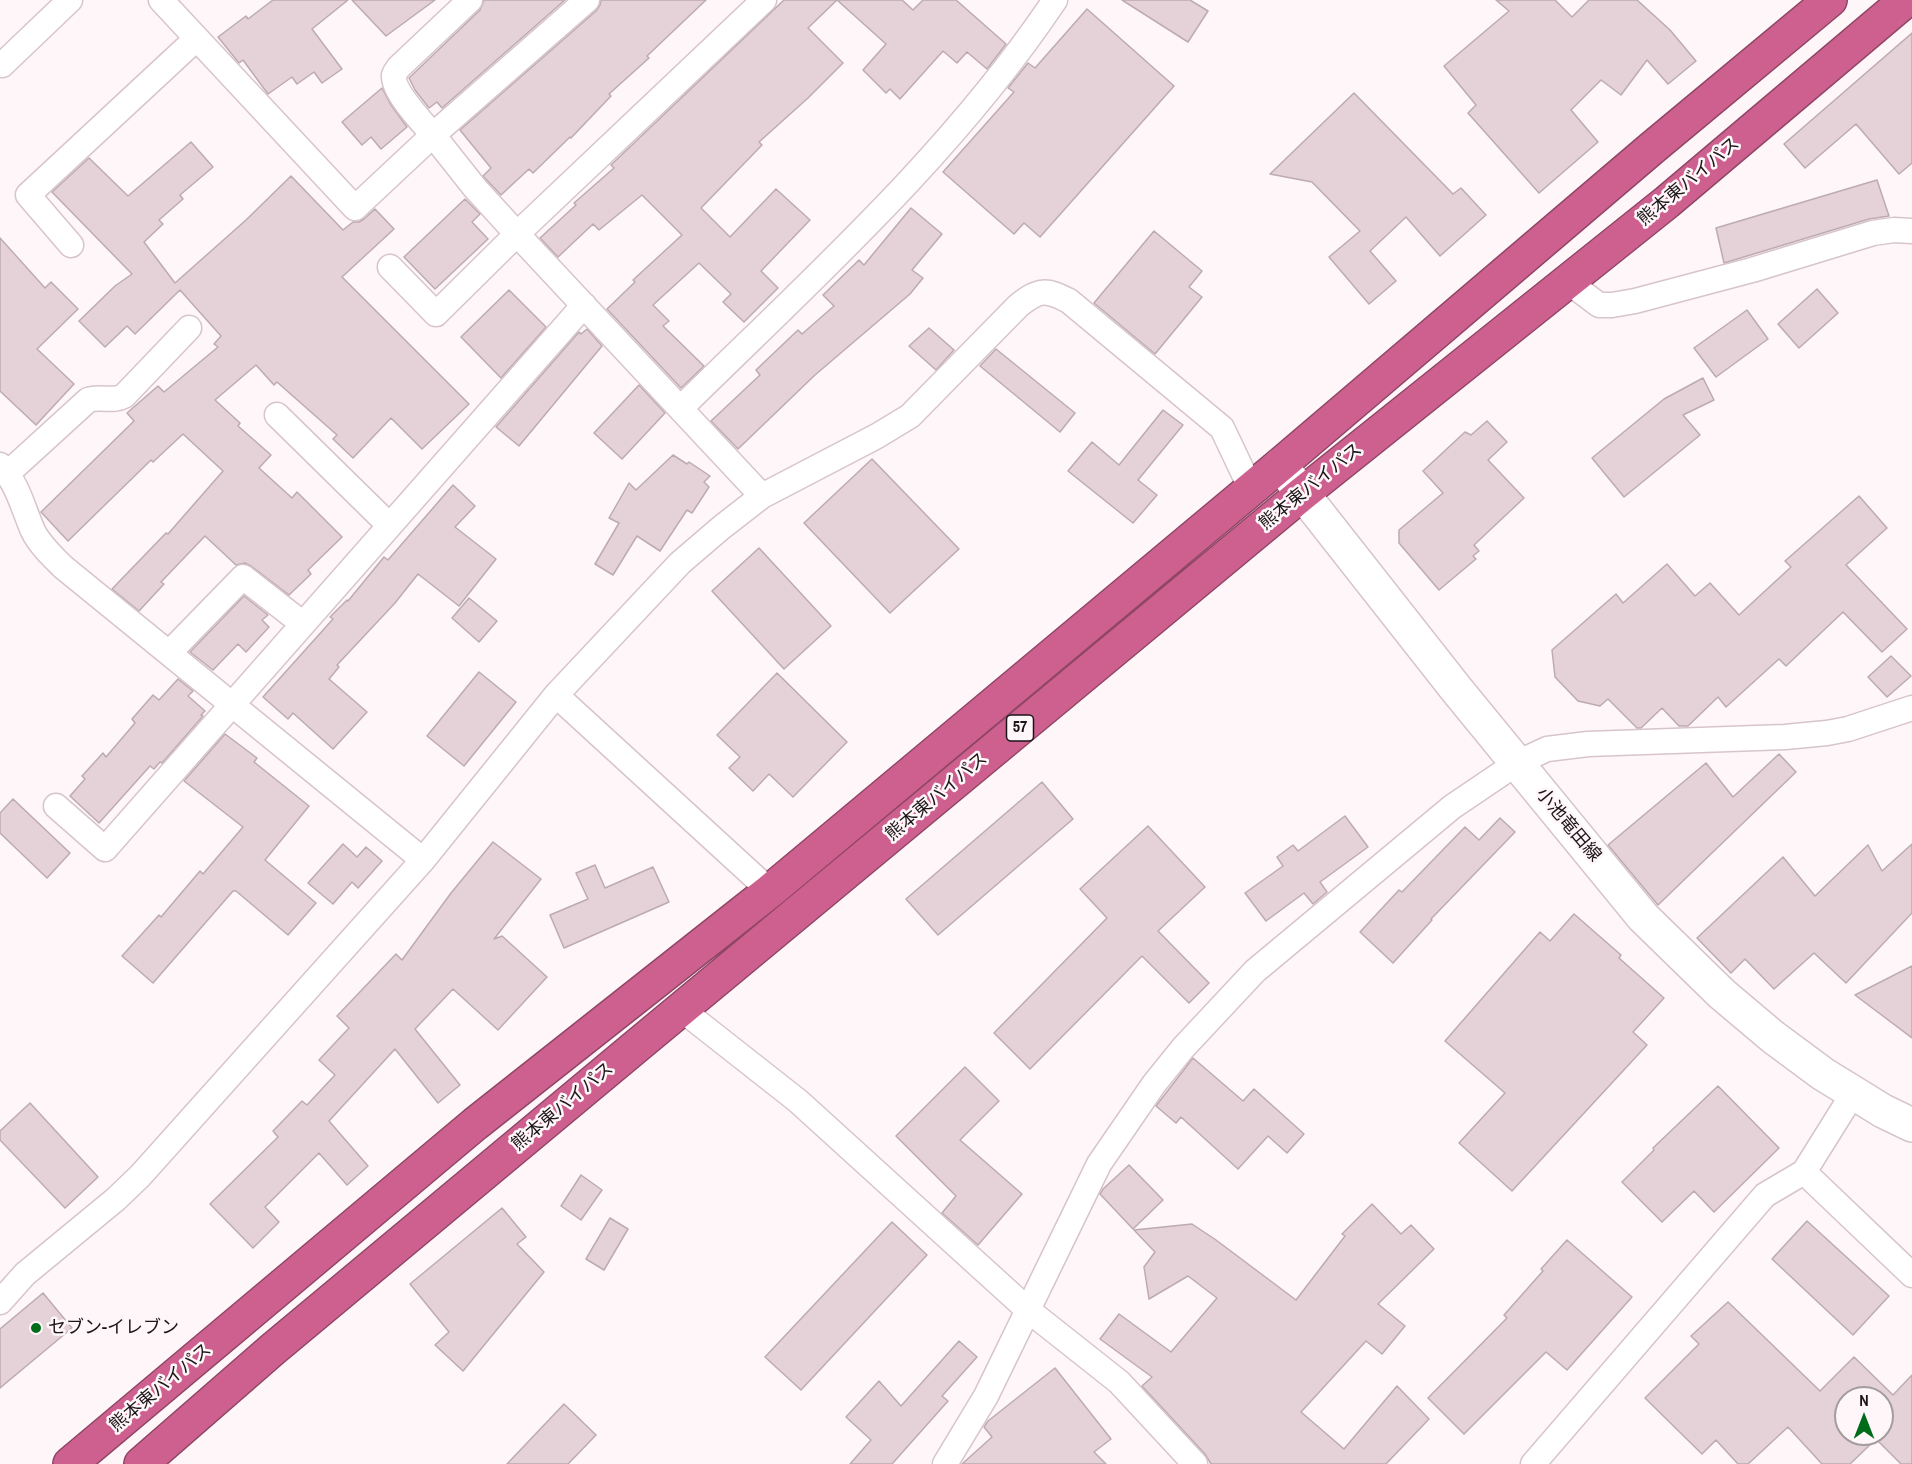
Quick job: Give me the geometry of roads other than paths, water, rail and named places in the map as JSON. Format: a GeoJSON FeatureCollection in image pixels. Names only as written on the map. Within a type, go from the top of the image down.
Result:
{"type":"FeatureCollection","features":[{"type":"Feature","properties":{"kind":"highway","name":"熊本東バイパス"},"geometry":{"type":"LineString","coordinates":[[70,1464],[475,1124],[770,891],[1280,465],[1652,148],[1830,0]]}},
{"type":"Feature","properties":{"kind":"highway","name":"熊本東バイパス"},"geometry":{"type":"LineString","coordinates":[[141,1464],[273,1349],[681,1009],[1302,494],[1667,202],[1906,0]]}},
{"type":"Feature","properties":{"kind":"main road","name":"小池竜田線"},"geometry":{"type":"LineString","coordinates":[[1280,465],[1517,764],[1643,917],[1722,994],[1773,1036],[1823,1074],[1883,1111],[1912,1125]]}},
{"type":"Feature","properties":{"kind":"street"},"geometry":{"type":"LineString","coordinates":[[2,65],[70,0]]}},
{"type":"Feature","properties":{"kind":"street"},"geometry":{"type":"LineString","coordinates":[[161,0],[355,208],[433,135],[587,0]]}},
{"type":"Feature","properties":{"kind":"street"},"geometry":{"type":"LineString","coordinates":[[470,0],[399,67],[394,75],[400,93],[475,188],[762,496]]}},
{"type":"Feature","properties":{"kind":"street"},"geometry":{"type":"LineString","coordinates":[[390,267],[436,314],[764,0]]}},
{"type":"Feature","properties":{"kind":"street"},"geometry":{"type":"LineString","coordinates":[[681,408],[895,197],[980,102],[1025,45],[1055,0]]}},
{"type":"Feature","properties":{"kind":"street"},"geometry":{"type":"LineString","coordinates":[[71,245],[28,195],[196,39]]}},
{"type":"Feature","properties":{"kind":"street"},"geometry":{"type":"LineString","coordinates":[[1567,281],[1599,305],[1612,305],[1752,270],[1873,233],[1894,230],[1912,231]]}},
{"type":"Feature","properties":{"kind":"street"},"geometry":{"type":"LineString","coordinates":[[0,1302],[25,1274],[116,1199],[140,1176],[423,860],[556,695],[680,563],[762,496],[904,421],[1006,317],[1030,296],[1041,292],[1053,292],[1076,306],[1222,428],[1251,489]]}},
{"type":"Feature","properties":{"kind":"street"},"geometry":{"type":"LineString","coordinates":[[56,806],[105,849],[584,305]]}},
{"type":"Feature","properties":{"kind":"street"},"geometry":{"type":"LineString","coordinates":[[189,328],[124,396],[116,399],[88,400],[4,469],[19,493],[34,532],[43,546],[63,567],[423,860]]}},
{"type":"Feature","properties":{"kind":"street"},"geometry":{"type":"LineString","coordinates":[[277,415],[389,525]]}},
{"type":"Feature","properties":{"kind":"street"},"geometry":{"type":"LineString","coordinates":[[169,653],[243,577],[303,624]]}},
{"type":"Feature","properties":{"kind":"street"},"geometry":{"type":"LineString","coordinates":[[556,695],[770,891]]}},
{"type":"Feature","properties":{"kind":"street"},"geometry":{"type":"LineString","coordinates":[[945,1464],[986,1395],[1100,1164],[1131,1116],[1183,1048],[1255,971],[1452,807],[1517,764],[1547,749],[1588,744],[1827,734],[1912,708]]}},
{"type":"Feature","properties":{"kind":"street"},"geometry":{"type":"LineString","coordinates":[[681,1009],[798,1101],[1028,1310],[1119,1382],[1195,1464]]}},
{"type":"Feature","properties":{"kind":"street"},"geometry":{"type":"LineString","coordinates":[[1533,1464],[1765,1195],[1804,1172],[1854,1092]]}},
{"type":"Feature","properties":{"kind":"street"},"geometry":{"type":"LineString","coordinates":[[1804,1172],[1912,1275]]}},
{"type":"Feature","properties":{"kind":"place","name":"セブン-イレブン"},"geometry":{"type":"Point","coordinates":[36,1328]}}]}
